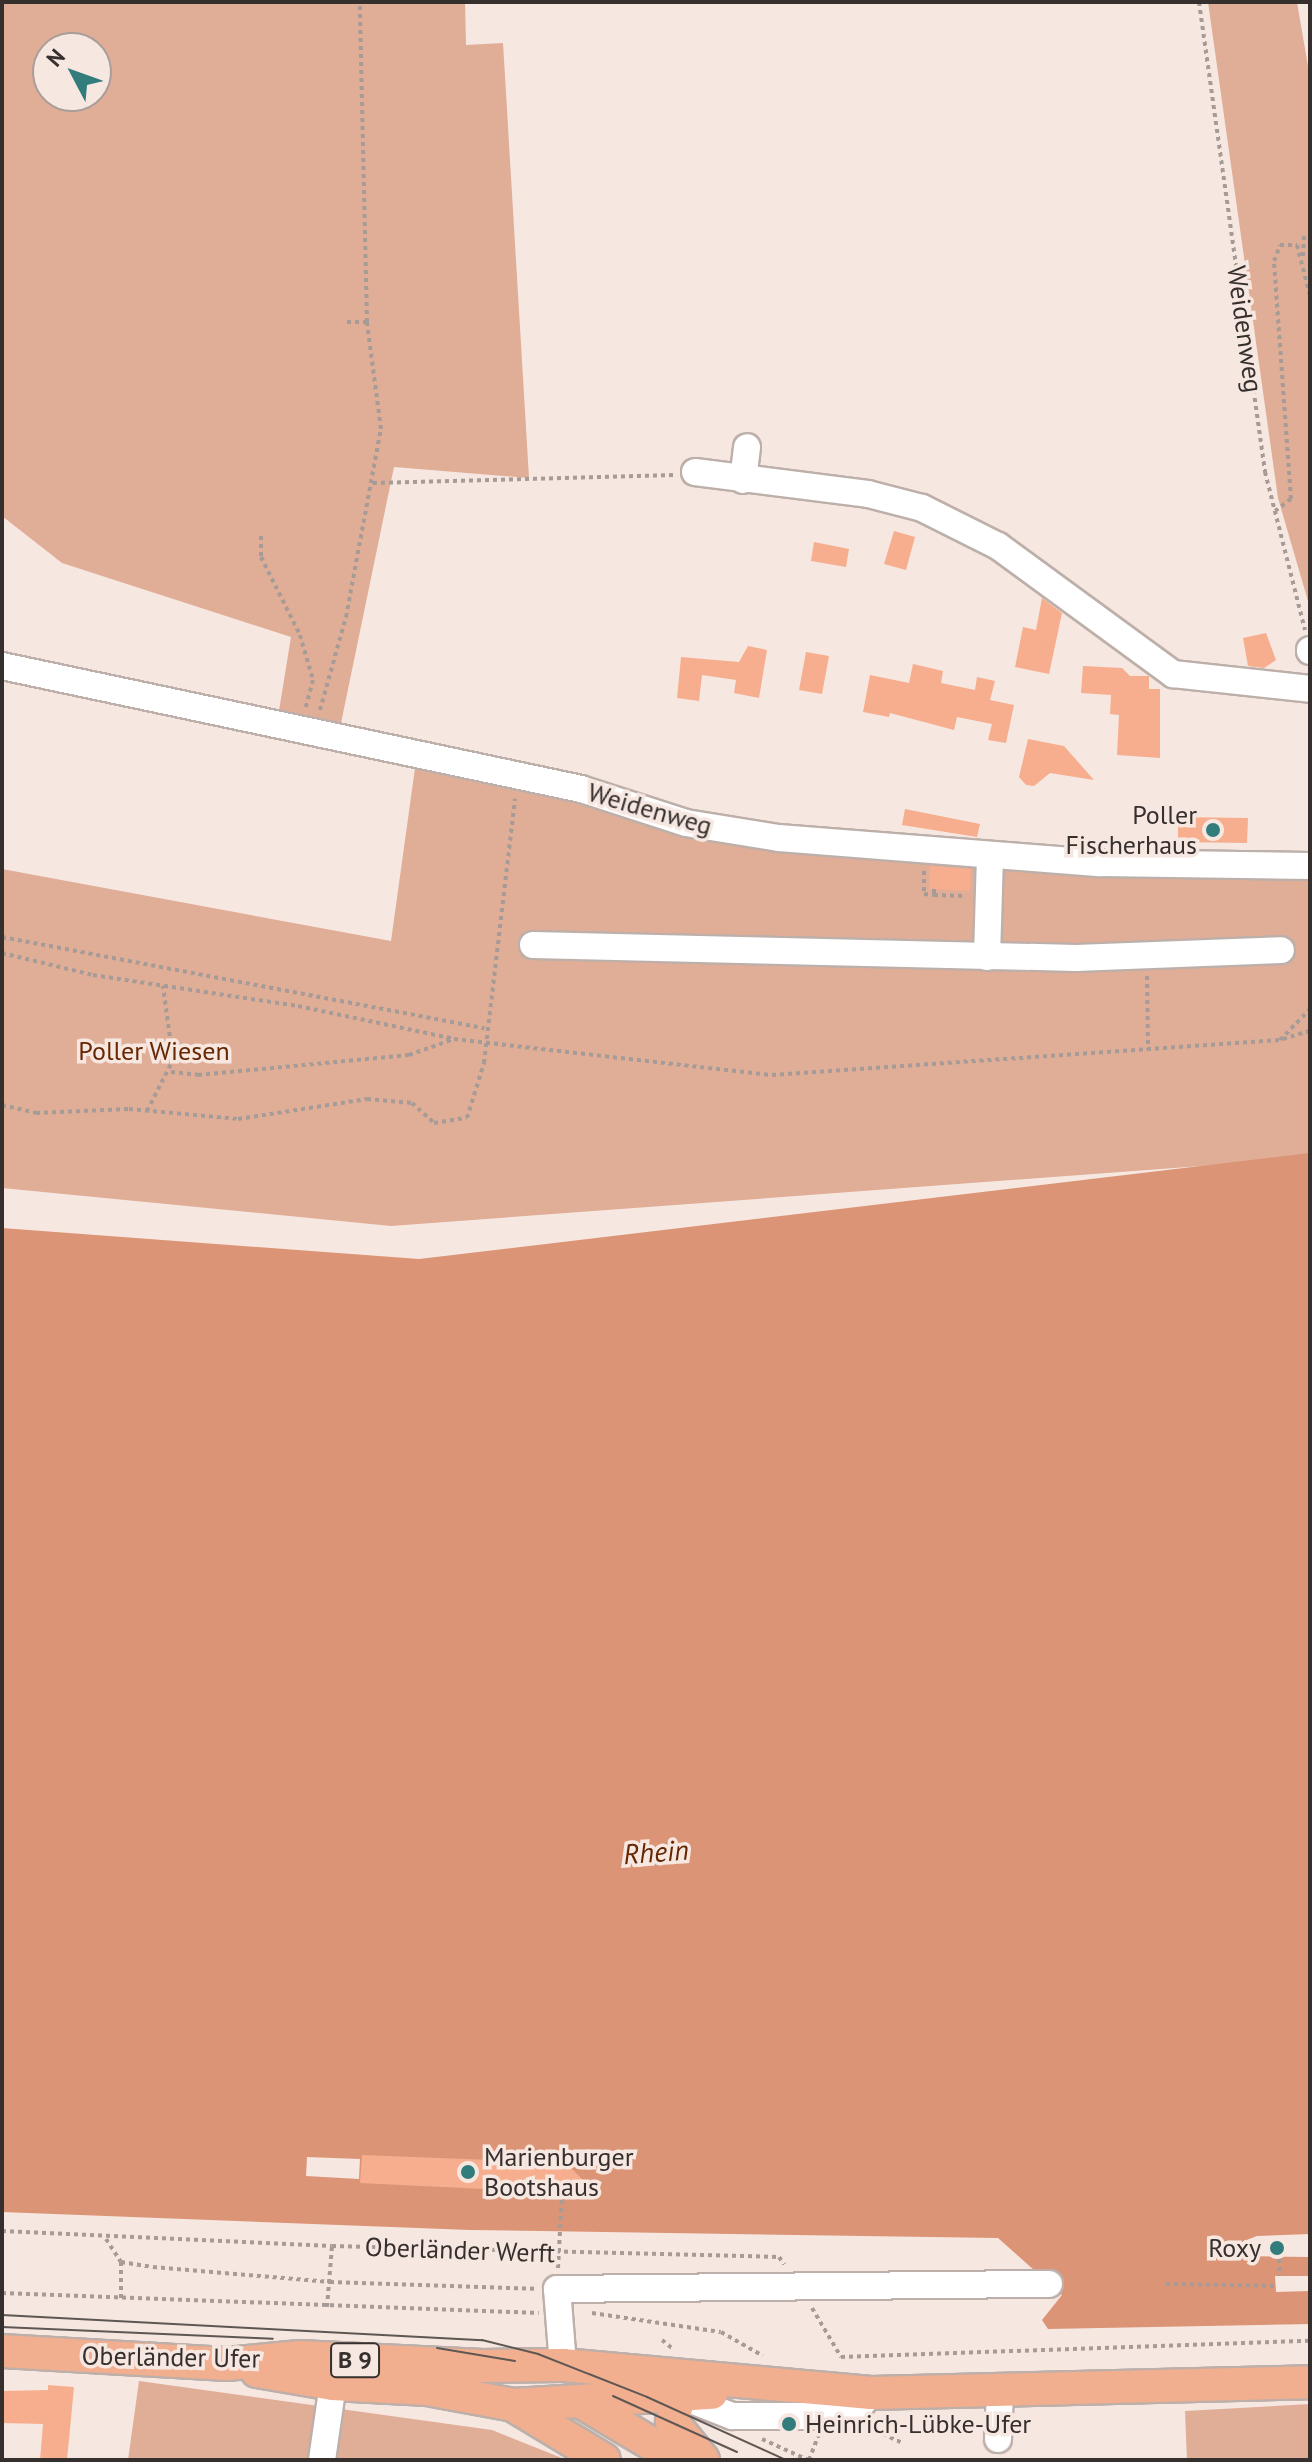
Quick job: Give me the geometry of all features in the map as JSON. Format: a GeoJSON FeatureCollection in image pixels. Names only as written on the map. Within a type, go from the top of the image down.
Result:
{"type":"FeatureCollection","features":[{"type":"Feature","properties":{"kind":"main road","name":"Oberländer Ufer"},"geometry":{"type":"LineString","coordinates":[[2,2351],[227,2364],[300,2357],[483,2366]]}},
{"type":"Feature","properties":{"kind":"main road","name":"B 9"},"geometry":{"type":"LineString","coordinates":[[227,2364],[333,2384],[427,2389],[513,2405],[604,2460]]}},
{"type":"Feature","properties":{"kind":"main road"},"geometry":{"type":"LineString","coordinates":[[483,2366],[563,2365],[775,2387],[866,2408],[1000,2392],[1310,2382]]}},
{"type":"Feature","properties":{"kind":"main road","name":"B 9"},"geometry":{"type":"LineString","coordinates":[[483,2366],[548,2384],[628,2425],[679,2460]]}},
{"type":"Feature","properties":{"kind":"main road"},"geometry":{"type":"LineString","coordinates":[[513,2405],[775,2387]]}},
{"type":"Feature","properties":{"kind":"main road"},"geometry":{"type":"LineString","coordinates":[[680,2395],[672,2408],[672,2422],[703,2460]]}},
{"type":"Feature","properties":{"kind":"street"},"geometry":{"type":"LineString","coordinates":[[743,480],[747,447]]}},
{"type":"Feature","properties":{"kind":"street"},"geometry":{"type":"LineString","coordinates":[[695,472],[868,494],[922,508],[998,546],[1185,678],[1310,689]]}},
{"type":"Feature","properties":{"kind":"street","name":"Weidenweg"},"geometry":{"type":"LineString","coordinates":[[2,666],[581,789],[686,823],[851,847],[990,856],[1310,866]]}},
{"type":"Feature","properties":{"kind":"street"},"geometry":{"type":"LineString","coordinates":[[987,957],[990,856]]}},
{"type":"Feature","properties":{"kind":"street"},"geometry":{"type":"LineString","coordinates":[[533,945],[987,957],[1147,957],[1281,950]]}},
{"type":"Feature","properties":{"kind":"street"},"geometry":{"type":"LineString","coordinates":[[800,2286],[1049,2284]]}},
{"type":"Feature","properties":{"kind":"street","name":"Oberländer Werft"},"geometry":{"type":"LineString","coordinates":[[557,2302],[800,2286]]}},
{"type":"Feature","properties":{"kind":"street"},"geometry":{"type":"LineString","coordinates":[[557,2302],[563,2365]]}},
{"type":"Feature","properties":{"kind":"street"},"geometry":{"type":"LineString","coordinates":[[322,2460],[333,2384]]}},
{"type":"Feature","properties":{"kind":"street"},"geometry":{"type":"LineString","coordinates":[[998,2439],[1000,2392]]}},
{"type":"Feature","properties":{"kind":"street"},"geometry":{"type":"LineString","coordinates":[[680,2395],[732,2416],[851,2416],[866,2408]]}},
{"type":"Feature","properties":{"kind":"path"},"geometry":{"type":"LineString","coordinates":[[308,730],[346,617],[381,429],[367,322],[360,2]]}},
{"type":"Feature","properties":{"kind":"path","name":"Weidenweg"},"geometry":{"type":"LineString","coordinates":[[1199,2],[1275,511],[1310,651]]}},
{"type":"Feature","properties":{"kind":"path"},"geometry":{"type":"LineString","coordinates":[[1302,258],[1304,236]]}},
{"type":"Feature","properties":{"kind":"path"},"geometry":{"type":"LineString","coordinates":[[1275,511],[1291,499],[1275,252],[1288,243],[1297,245],[1310,296]]}},
{"type":"Feature","properties":{"kind":"path"},"geometry":{"type":"LineString","coordinates":[[347,322],[367,322]]}},
{"type":"Feature","properties":{"kind":"path"},"geometry":{"type":"LineString","coordinates":[[373,483],[412,478],[640,480],[695,472]]}},
{"type":"Feature","properties":{"kind":"path"},"geometry":{"type":"LineString","coordinates":[[261,536],[261,557],[300,635],[313,680],[308,730]]}},
{"type":"Feature","properties":{"kind":"path"},"geometry":{"type":"LineString","coordinates":[[2,1105],[36,1113],[147,1111],[238,1119],[367,1099],[412,1103],[434,1123],[458,1123],[467,1118],[478,1087],[518,777]]}},
{"type":"Feature","properties":{"kind":"path"},"geometry":{"type":"LineString","coordinates":[[930,870],[924,870],[924,894],[934,892],[989,897]]}},
{"type":"Feature","properties":{"kind":"path"},"geometry":{"type":"LineString","coordinates":[[2,937],[484,1028]]}},
{"type":"Feature","properties":{"kind":"path"},"geometry":{"type":"LineString","coordinates":[[2,953],[163,986],[298,1006],[454,1039],[772,1075],[1280,1040],[1310,1031]]}},
{"type":"Feature","properties":{"kind":"path"},"geometry":{"type":"LineString","coordinates":[[1147,957],[1148,1050]]}},
{"type":"Feature","properties":{"kind":"path"},"geometry":{"type":"LineString","coordinates":[[147,1111],[171,1072],[172,1024],[163,986]]}},
{"type":"Feature","properties":{"kind":"path"},"geometry":{"type":"LineString","coordinates":[[1280,1040],[1310,1009]]}},
{"type":"Feature","properties":{"kind":"path"},"geometry":{"type":"LineString","coordinates":[[171,1072],[198,1075],[409,1055],[454,1039]]}},
{"type":"Feature","properties":{"kind":"path"},"geometry":{"type":"LineString","coordinates":[[558,2261],[562,2193]]}},
{"type":"Feature","properties":{"kind":"path","name":"Oberländer Werft"},"geometry":{"type":"LineString","coordinates":[[2,2231],[106,2239],[779,2257],[800,2286],[841,2357],[1310,2341]]}},
{"type":"Feature","properties":{"kind":"path"},"geometry":{"type":"LineString","coordinates":[[106,2239],[121,2262],[121,2300]]}},
{"type":"Feature","properties":{"kind":"path"},"geometry":{"type":"LineString","coordinates":[[327,2307],[332,2246]]}},
{"type":"Feature","properties":{"kind":"path"},"geometry":{"type":"LineString","coordinates":[[1279,2259],[1280,2276]]}},
{"type":"Feature","properties":{"kind":"path","name":"Oberländer Werft"},"geometry":{"type":"LineString","coordinates":[[121,2262],[557,2302]]}},
{"type":"Feature","properties":{"kind":"path"},"geometry":{"type":"LineString","coordinates":[[1166,2284],[1276,2286]]}},
{"type":"Feature","properties":{"kind":"path"},"geometry":{"type":"LineString","coordinates":[[2,2293],[327,2307],[557,2302],[591,2313],[721,2332],[740,2344]]}},
{"type":"Feature","properties":{"kind":"path"},"geometry":{"type":"LineString","coordinates":[[866,2408],[902,2443]]}},
{"type":"Feature","properties":{"kind":"path"},"geometry":{"type":"LineString","coordinates":[[756,2437],[809,2460],[820,2428]]}},
{"type":"Feature","properties":{"kind":"green space"},"geometry":{"type":"Polygon","coordinates":[[[2,2],[465,2],[466,45],[503,43],[529,478],[394,467],[340,728],[278,717],[291,637],[62,563],[2,516],[2,2]]]}},
{"type":"Feature","properties":{"kind":"green space"},"geometry":{"type":"Polygon","coordinates":[[[1208,2],[1297,2],[1310,78],[1310,608],[1278,498],[1208,2]]]}},
{"type":"Feature","properties":{"kind":"green space","name":"Poller Wiesen"},"geometry":{"type":"Polygon","coordinates":[[[416,761],[631,812],[1310,873],[1310,1158],[391,1226],[2,1188],[2,869],[391,941],[416,761]]]}},
{"type":"Feature","properties":{"kind":"green space"},"geometry":{"type":"Polygon","coordinates":[[[139,2381],[492,2430],[567,2460],[128,2460],[139,2381]]]}},
{"type":"Feature","properties":{"kind":"green space"},"geometry":{"type":"Polygon","coordinates":[[[1310,2404],[1310,2460],[1187,2460],[1185,2411],[1310,2404]]]}},
{"type":"Feature","properties":{"kind":"water","name":"Rhein"},"geometry":{"type":"Polygon","coordinates":[[[1310,1153],[1310,2324],[1048,2329],[1042,2320],[1062,2295],[998,2238],[470,2230],[2,2212],[2,1228],[419,1259],[1310,1153]]]}},
{"type":"Feature","properties":{"kind":"pier"},"geometry":{"type":"Polygon","coordinates":[[[307,2157],[360,2159],[359,2179],[306,2176],[307,2157]]]}},
{"type":"Feature","properties":{"kind":"pier","name":"Roxy"},"geometry":{"type":"Polygon","coordinates":[[[1310,2234],[1310,2257],[1244,2256],[1244,2241],[1257,2236],[1310,2234]]]}},
{"type":"Feature","properties":{"kind":"pier"},"geometry":{"type":"Polygon","coordinates":[[[1275,2276],[1310,2276],[1310,2291],[1276,2292],[1275,2276]]]}},
{"type":"Feature","properties":{"kind":"building"},"geometry":{"type":"Polygon","coordinates":[[[894,531],[915,537],[906,570],[884,564],[894,531]]]}},
{"type":"Feature","properties":{"kind":"building"},"geometry":{"type":"Polygon","coordinates":[[[814,542],[849,549],[846,567],[811,561],[814,542]]]}},
{"type":"Feature","properties":{"kind":"building"},"geometry":{"type":"Polygon","coordinates":[[[1042,598],[1062,613],[1049,674],[1015,667],[1023,627],[1036,630],[1042,598]]]}},
{"type":"Feature","properties":{"kind":"building"},"geometry":{"type":"Polygon","coordinates":[[[1266,633],[1276,660],[1264,668],[1248,666],[1243,638],[1266,633]]]}},
{"type":"Feature","properties":{"kind":"building"},"geometry":{"type":"Polygon","coordinates":[[[748,646],[767,650],[759,698],[734,693],[736,680],[702,675],[699,701],[677,698],[681,657],[739,662],[748,646]]]}},
{"type":"Feature","properties":{"kind":"building"},"geometry":{"type":"Polygon","coordinates":[[[806,652],[829,656],[822,694],[799,690],[806,652]]]}},
{"type":"Feature","properties":{"kind":"building"},"geometry":{"type":"Polygon","coordinates":[[[913,664],[943,671],[941,683],[975,690],[977,677],[995,681],[990,700],[1014,705],[1006,743],[988,740],[992,724],[957,717],[954,730],[890,713],[889,717],[863,712],[870,675],[909,683],[913,664]]]}},
{"type":"Feature","properties":{"kind":"building"},"geometry":{"type":"Polygon","coordinates":[[[1083,666],[1122,668],[1130,676],[1149,676],[1149,689],[1160,689],[1160,758],[1117,755],[1119,715],[1110,714],[1111,695],[1081,693],[1083,666]]]}},
{"type":"Feature","properties":{"kind":"building"},"geometry":{"type":"Polygon","coordinates":[[[1028,739],[1064,746],[1094,780],[1050,773],[1034,786],[1026,785],[1019,777],[1028,739]]]}},
{"type":"Feature","properties":{"kind":"building"},"geometry":{"type":"Polygon","coordinates":[[[905,809],[980,824],[977,837],[902,825],[905,809]]]}},
{"type":"Feature","properties":{"kind":"building","name":"Poller Fischerhaus"},"geometry":{"type":"Polygon","coordinates":[[[1178,817],[1248,818],[1247,843],[1178,842],[1178,817]]]}},
{"type":"Feature","properties":{"kind":"building"},"geometry":{"type":"Polygon","coordinates":[[[930,866],[971,869],[970,891],[929,889],[930,866]]]}},
{"type":"Feature","properties":{"kind":"building","name":"Marienburger Bootshaus"},"geometry":{"type":"Polygon","coordinates":[[[362,2155],[566,2163],[584,2181],[568,2193],[360,2183],[362,2155]]]}},
{"type":"Feature","properties":{"kind":"building"},"geometry":{"type":"Polygon","coordinates":[[[48,2385],[74,2387],[67,2460],[40,2460],[43,2424],[2,2423],[2,2391],[48,2390],[48,2385]]]}},
{"type":"Feature","properties":{"kind":"tram line"},"geometry":{"type":"LineString","coordinates":[[2,2315],[482,2340],[538,2354],[647,2397],[786,2460]]}},
{"type":"Feature","properties":{"kind":"tram line"},"geometry":{"type":"LineString","coordinates":[[2,2327],[273,2339]]}},
{"type":"Feature","properties":{"kind":"tram line"},"geometry":{"type":"LineString","coordinates":[[437,2348],[515,2361]]}},
{"type":"Feature","properties":{"kind":"tram line"},"geometry":{"type":"LineString","coordinates":[[613,2396],[737,2452]]}},
{"type":"Feature","properties":{"kind":"place","name":"Poller Fischerhaus"},"geometry":{"type":"Point","coordinates":[1213,830]}},
{"type":"Feature","properties":{"kind":"place","name":"Marienburger Bootshaus"},"geometry":{"type":"Point","coordinates":[468,2172]}},
{"type":"Feature","properties":{"kind":"place","name":"Roxy"},"geometry":{"type":"Point","coordinates":[1277,2248]}},
{"type":"Feature","properties":{"kind":"place","name":"Heinrich-Lübke-Ufer"},"geometry":{"type":"Point","coordinates":[789,2424]}}]}
